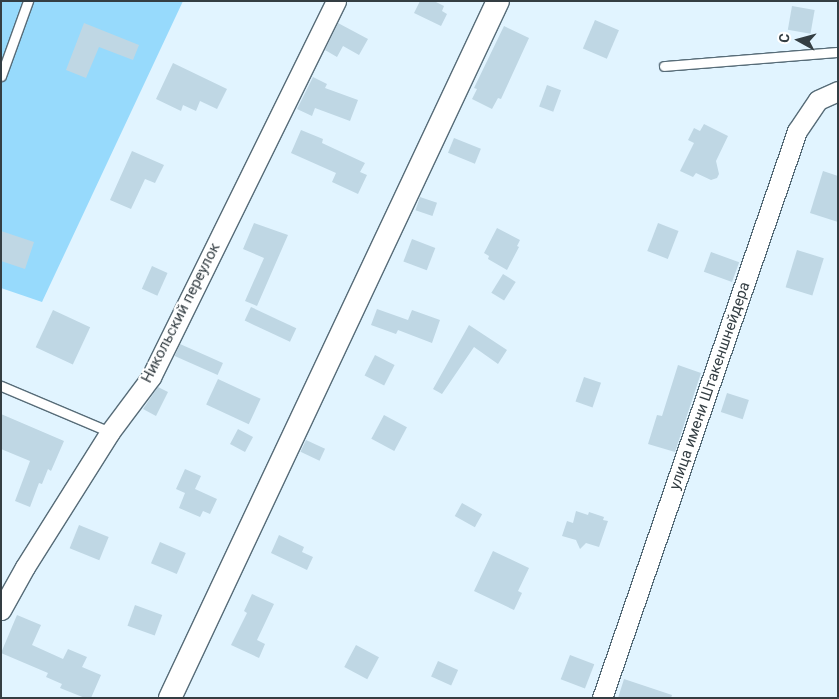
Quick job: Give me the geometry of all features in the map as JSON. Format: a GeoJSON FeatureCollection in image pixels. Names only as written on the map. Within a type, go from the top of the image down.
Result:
{"type":"FeatureCollection","features":[{"type":"Feature","properties":{"kind":"street","name":"Никольский переулок"},"geometry":{"type":"LineString","coordinates":[[1,610],[24,567],[110,432],[151,377],[336,1]]}},
{"type":"Feature","properties":{"kind":"street"},"geometry":{"type":"LineString","coordinates":[[170,698],[498,1]]}},
{"type":"Feature","properties":{"kind":"street","name":"улица имени Штакеншнейдера"},"geometry":{"type":"LineString","coordinates":[[602,698],[798,131],[818,100],[838,90]]}},
{"type":"Feature","properties":{"kind":"lane"},"geometry":{"type":"LineString","coordinates":[[1,76],[28,1]]}},
{"type":"Feature","properties":{"kind":"lane"},"geometry":{"type":"LineString","coordinates":[[664,66],[838,52]]}},
{"type":"Feature","properties":{"kind":"lane"},"geometry":{"type":"LineString","coordinates":[[1,386],[110,432]]}},
{"type":"Feature","properties":{"kind":"shaded area"},"geometry":{"type":"Polygon","coordinates":[[[1,1],[183,1],[42,302],[1,288],[1,1]]]}},
{"type":"Feature","properties":{"kind":"building"},"geometry":{"type":"Polygon","coordinates":[[[420,1],[434,1],[444,6],[442,11],[447,14],[441,26],[414,13],[420,1]]]}},
{"type":"Feature","properties":{"kind":"building"},"geometry":{"type":"Polygon","coordinates":[[[792,6],[815,10],[810,34],[788,30],[792,6]]]}},
{"type":"Feature","properties":{"kind":"building"},"geometry":{"type":"Polygon","coordinates":[[[595,20],[619,30],[607,59],[583,49],[595,20]]]}},
{"type":"Feature","properties":{"kind":"building"},"geometry":{"type":"Polygon","coordinates":[[[84,23],[139,45],[133,60],[99,47],[86,78],[66,70],[84,23]]]}},
{"type":"Feature","properties":{"kind":"building"},"geometry":{"type":"Polygon","coordinates":[[[338,23],[368,39],[359,55],[343,46],[337,57],[325,50],[338,23]]]}},
{"type":"Feature","properties":{"kind":"building"},"geometry":{"type":"Polygon","coordinates":[[[504,26],[529,38],[501,99],[498,98],[492,109],[472,99],[477,89],[474,88],[504,26]]]}},
{"type":"Feature","properties":{"kind":"building"},"geometry":{"type":"Polygon","coordinates":[[[173,63],[227,89],[217,109],[200,101],[196,111],[183,105],[181,111],[156,99],[173,63]]]}},
{"type":"Feature","properties":{"kind":"building"},"geometry":{"type":"Polygon","coordinates":[[[313,77],[327,84],[325,88],[358,100],[350,121],[315,108],[312,116],[297,109],[313,77]]]}},
{"type":"Feature","properties":{"kind":"building"},"geometry":{"type":"Polygon","coordinates":[[[547,85],[561,90],[553,112],[539,107],[547,85]]]}},
{"type":"Feature","properties":{"kind":"building"},"geometry":{"type":"Polygon","coordinates":[[[704,124],[728,136],[716,161],[719,174],[717,178],[711,180],[696,173],[693,177],[680,171],[694,143],[688,140],[694,128],[700,131],[704,124]]]}},
{"type":"Feature","properties":{"kind":"building"},"geometry":{"type":"Polygon","coordinates":[[[301,130],[323,139],[322,143],[365,163],[360,172],[367,175],[358,194],[332,182],[336,173],[291,153],[301,130]]]}},
{"type":"Feature","properties":{"kind":"building"},"geometry":{"type":"Polygon","coordinates":[[[454,138],[481,149],[475,164],[448,153],[454,138]]]}},
{"type":"Feature","properties":{"kind":"building"},"geometry":{"type":"Polygon","coordinates":[[[132,151],[164,165],[155,183],[145,179],[131,209],[110,200],[132,151]]]}},
{"type":"Feature","properties":{"kind":"building"},"geometry":{"type":"Polygon","coordinates":[[[823,171],[838,176],[838,222],[810,213],[823,171]]]}},
{"type":"Feature","properties":{"kind":"building"},"geometry":{"type":"Polygon","coordinates":[[[420,197],[437,203],[432,216],[415,210],[420,197]]]}},
{"type":"Feature","properties":{"kind":"building"},"geometry":{"type":"Polygon","coordinates":[[[254,223],[288,235],[257,306],[245,301],[264,258],[243,249],[254,223]]]}},
{"type":"Feature","properties":{"kind":"building"},"geometry":{"type":"Polygon","coordinates":[[[658,223],[679,231],[668,259],[647,251],[658,223]]]}},
{"type":"Feature","properties":{"kind":"building"},"geometry":{"type":"Polygon","coordinates":[[[497,228],[520,240],[517,246],[519,247],[507,270],[488,259],[489,256],[484,253],[497,228]]]}},
{"type":"Feature","properties":{"kind":"building"},"geometry":{"type":"Polygon","coordinates":[[[1,231],[34,242],[25,269],[1,261],[1,231]]]}},
{"type":"Feature","properties":{"kind":"building"},"geometry":{"type":"Polygon","coordinates":[[[412,239],[435,248],[427,270],[403,261],[412,239]]]}},
{"type":"Feature","properties":{"kind":"building"},"geometry":{"type":"Polygon","coordinates":[[[797,250],[824,258],[812,295],[786,287],[797,250]]]}},
{"type":"Feature","properties":{"kind":"building"},"geometry":{"type":"Polygon","coordinates":[[[711,252],[739,262],[732,282],[704,272],[711,252]]]}},
{"type":"Feature","properties":{"kind":"building"},"geometry":{"type":"Polygon","coordinates":[[[152,266],[168,273],[157,296],[142,289],[152,266]]]}},
{"type":"Feature","properties":{"kind":"building"},"geometry":{"type":"Polygon","coordinates":[[[503,274],[516,282],[504,301],[491,293],[503,274]]]}},
{"type":"Feature","properties":{"kind":"building"},"geometry":{"type":"Polygon","coordinates":[[[251,307],[296,328],[290,342],[245,321],[251,307]]]}},
{"type":"Feature","properties":{"kind":"building"},"geometry":{"type":"Polygon","coordinates":[[[377,309],[408,320],[412,310],[440,320],[432,343],[398,330],[396,334],[371,325],[377,309]]]}},
{"type":"Feature","properties":{"kind":"building"},"geometry":{"type":"Polygon","coordinates":[[[53,310],[90,327],[73,364],[36,347],[53,310]]]}},
{"type":"Feature","properties":{"kind":"building"},"geometry":{"type":"Polygon","coordinates":[[[469,325],[507,350],[498,364],[474,347],[442,394],[433,389],[469,325]]]}},
{"type":"Feature","properties":{"kind":"building"},"geometry":{"type":"Polygon","coordinates":[[[180,344],[223,363],[218,375],[175,356],[180,344]]]}},
{"type":"Feature","properties":{"kind":"building"},"geometry":{"type":"Polygon","coordinates":[[[375,355],[395,365],[384,385],[365,375],[375,355]]]}},
{"type":"Feature","properties":{"kind":"building"},"geometry":{"type":"Polygon","coordinates":[[[678,365],[701,373],[675,452],[648,444],[657,415],[662,416],[678,365]]]}},
{"type":"Feature","properties":{"kind":"building"},"geometry":{"type":"Polygon","coordinates":[[[584,377],[601,383],[593,407],[576,402],[584,377]]]}},
{"type":"Feature","properties":{"kind":"building"},"geometry":{"type":"Polygon","coordinates":[[[218,379],[261,399],[249,424],[206,404],[218,379]]]}},
{"type":"Feature","properties":{"kind":"building"},"geometry":{"type":"Polygon","coordinates":[[[158,387],[168,392],[156,416],[143,409],[158,387]]]}},
{"type":"Feature","properties":{"kind":"building"},"geometry":{"type":"Polygon","coordinates":[[[727,393],[749,400],[743,419],[721,412],[727,393]]]}},
{"type":"Feature","properties":{"kind":"building"},"geometry":{"type":"Polygon","coordinates":[[[1,414],[64,441],[51,471],[48,469],[42,484],[39,483],[30,507],[15,501],[30,461],[1,449],[1,414]]]}},
{"type":"Feature","properties":{"kind":"building"},"geometry":{"type":"Polygon","coordinates":[[[384,415],[407,427],[394,451],[371,439],[384,415]]]}},
{"type":"Feature","properties":{"kind":"building"},"geometry":{"type":"Polygon","coordinates":[[[238,429],[253,437],[245,452],[230,444],[238,429]]]}},
{"type":"Feature","properties":{"kind":"building"},"geometry":{"type":"Polygon","coordinates":[[[306,440],[325,449],[320,461],[301,452],[306,440]]]}},
{"type":"Feature","properties":{"kind":"building"},"geometry":{"type":"Polygon","coordinates":[[[185,469],[201,476],[195,489],[217,499],[210,514],[203,511],[200,517],[179,508],[185,493],[176,489],[185,469]]]}},
{"type":"Feature","properties":{"kind":"building"},"geometry":{"type":"Polygon","coordinates":[[[462,503],[482,514],[475,527],[455,516],[462,503]]]}},
{"type":"Feature","properties":{"kind":"building"},"geometry":{"type":"Polygon","coordinates":[[[576,511],[588,515],[589,512],[604,517],[603,520],[608,521],[599,547],[586,543],[580,549],[576,540],[562,536],[567,521],[573,523],[576,511]]]}},
{"type":"Feature","properties":{"kind":"building"},"geometry":{"type":"Polygon","coordinates":[[[79,525],[109,537],[99,560],[70,548],[79,525]]]}},
{"type":"Feature","properties":{"kind":"building"},"geometry":{"type":"Polygon","coordinates":[[[279,535],[304,547],[302,552],[313,557],[307,570],[271,553],[279,535]]]}},
{"type":"Feature","properties":{"kind":"building"},"geometry":{"type":"Polygon","coordinates":[[[160,542],[186,553],[177,574],[151,563],[160,542]]]}},
{"type":"Feature","properties":{"kind":"building"},"geometry":{"type":"Polygon","coordinates":[[[493,551],[529,568],[518,591],[522,593],[514,610],[474,591],[493,551]]]}},
{"type":"Feature","properties":{"kind":"building"},"geometry":{"type":"Polygon","coordinates":[[[252,594],[274,604],[257,640],[265,644],[259,658],[231,645],[247,613],[244,611],[252,594]]]}},
{"type":"Feature","properties":{"kind":"building"},"geometry":{"type":"Polygon","coordinates":[[[135,605],[162,615],[155,636],[127,626],[135,605]]]}},
{"type":"Feature","properties":{"kind":"building"},"geometry":{"type":"Polygon","coordinates":[[[17,615],[41,625],[32,645],[63,659],[68,649],[87,657],[82,667],[101,675],[91,698],[85,698],[60,688],[62,684],[46,677],[48,673],[1,653],[17,615]]]}},
{"type":"Feature","properties":{"kind":"building"},"geometry":{"type":"Polygon","coordinates":[[[356,645],[379,657],[367,679],[344,667],[356,645]]]}},
{"type":"Feature","properties":{"kind":"building"},"geometry":{"type":"Polygon","coordinates":[[[570,655],[594,664],[585,689],[561,679],[570,655]]]}},
{"type":"Feature","properties":{"kind":"building"},"geometry":{"type":"Polygon","coordinates":[[[438,661],[458,670],[451,685],[431,677],[438,661]]]}},
{"type":"Feature","properties":{"kind":"building"},"geometry":{"type":"Polygon","coordinates":[[[624,679],[672,695],[671,698],[618,698],[624,679]]]}}]}
